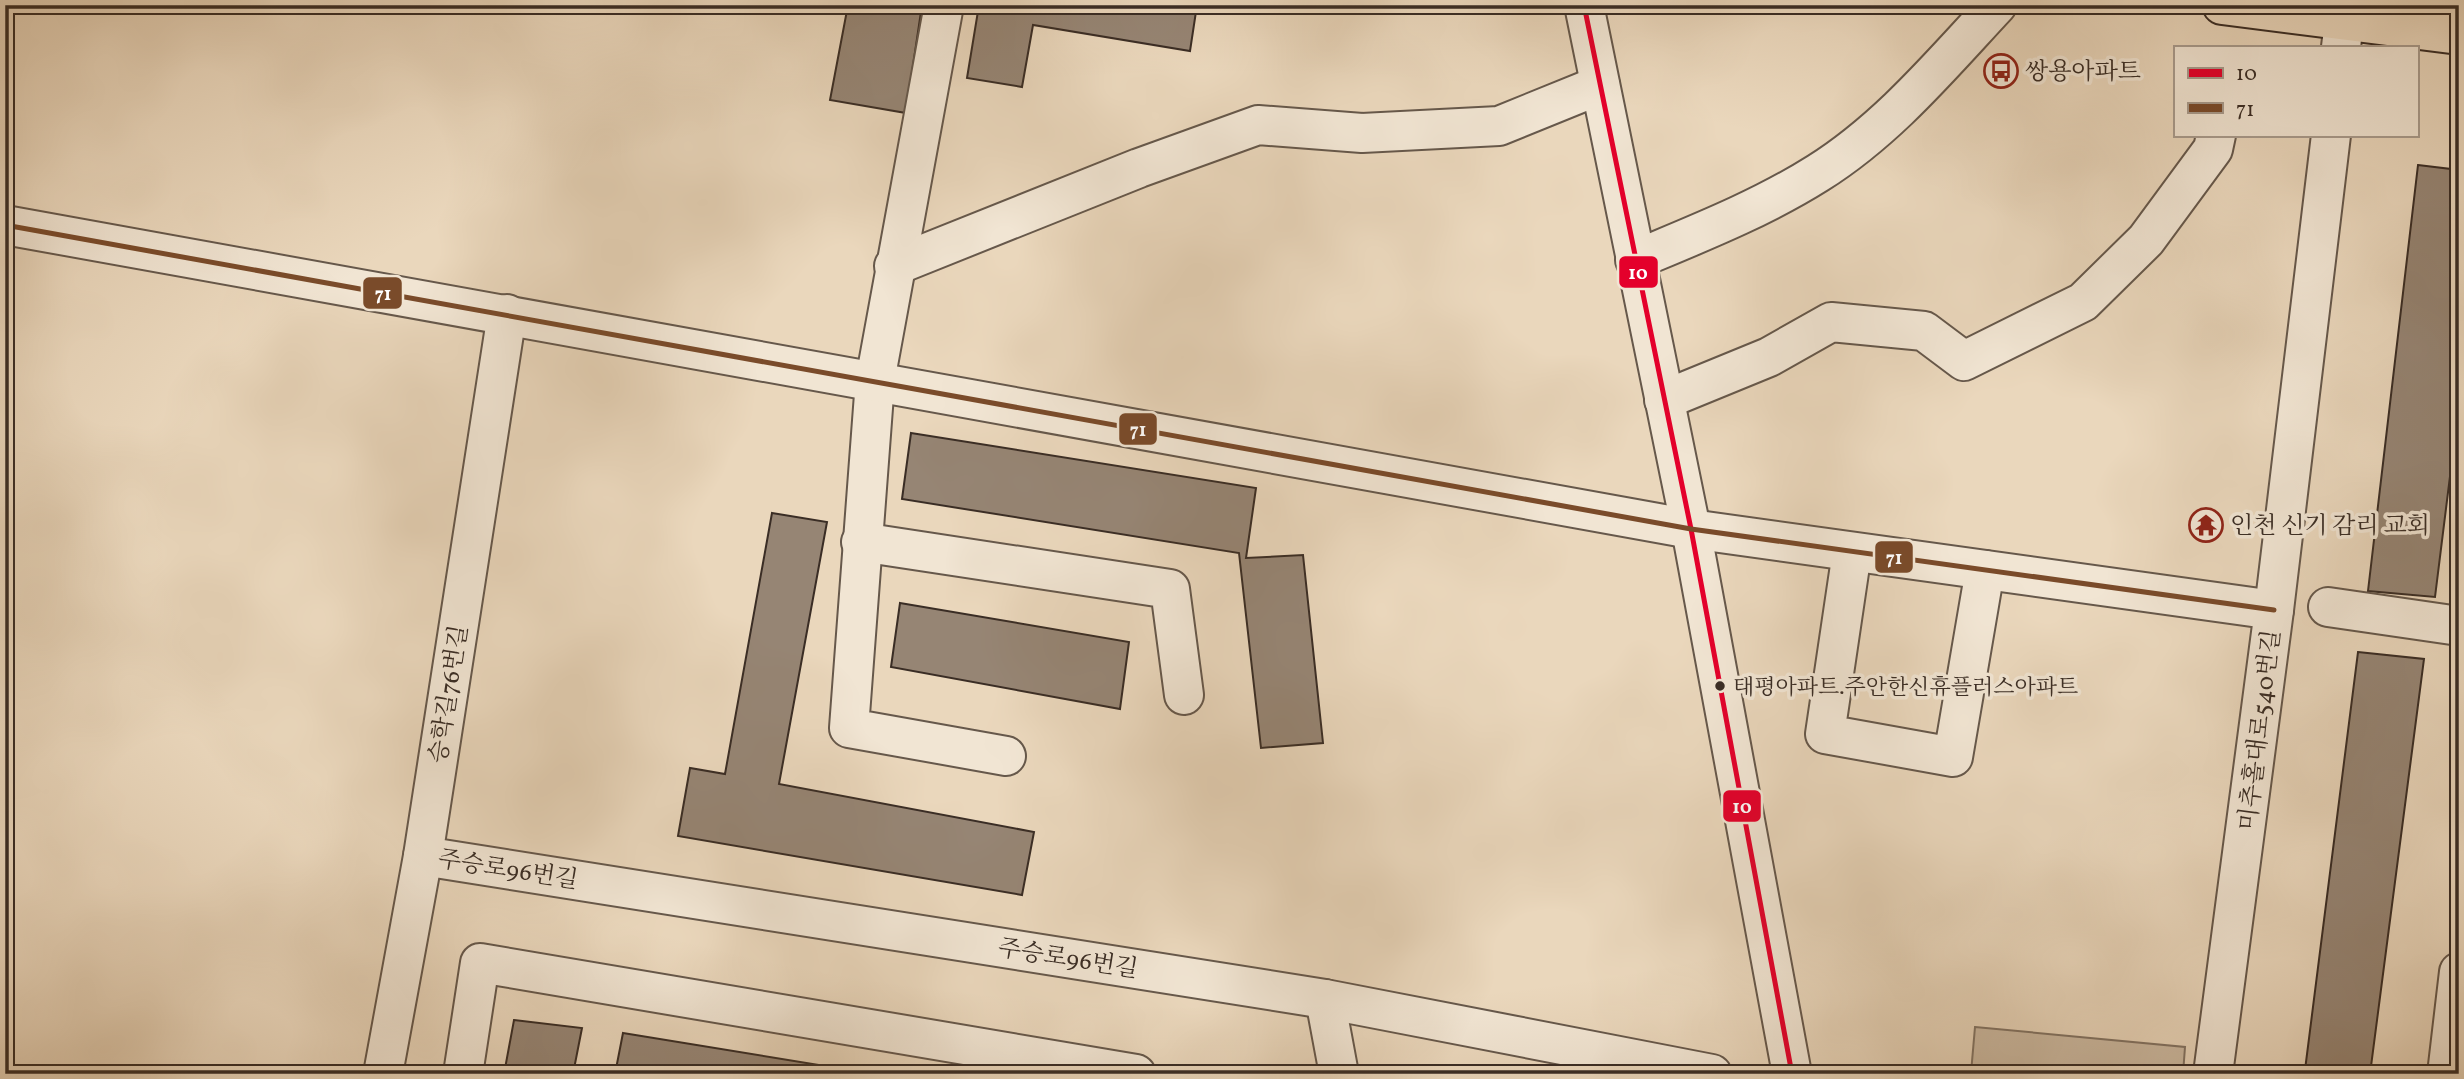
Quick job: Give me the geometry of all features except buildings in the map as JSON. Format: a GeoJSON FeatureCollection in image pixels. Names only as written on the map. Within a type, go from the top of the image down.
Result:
{"type":"FeatureCollection","features":[{"type":"Feature","properties":{"kind":"main road"},"geometry":{"type":"LineString","coordinates":[[2222,5],[2344,25],[2459,35]]}},
{"type":"Feature","properties":{"kind":"street"},"geometry":{"type":"LineString","coordinates":[[943,5],[875,381],[849,729],[1006,756]]}},
{"type":"Feature","properties":{"kind":"street"},"geometry":{"type":"LineString","coordinates":[[1584,5],[1691,529],[1792,1074]]}},
{"type":"Feature","properties":{"kind":"street"},"geometry":{"type":"LineString","coordinates":[[1635,260],[1740,215],[1819,172],[1901,108],[1997,5]]}},
{"type":"Feature","properties":{"kind":"street"},"geometry":{"type":"LineString","coordinates":[[894,266],[1139,168],[1258,125],[1362,133],[1499,126],[1600,85]]}},
{"type":"Feature","properties":{"kind":"street"},"geometry":{"type":"LineString","coordinates":[[1664,400],[1769,357],[1831,322],[1924,331],[1964,361],[2083,302],[2146,240],[2213,149],[2216,136]]}},
{"type":"Feature","properties":{"kind":"street","name":"미추홀대로540번길"},"geometry":{"type":"LineString","coordinates":[[2213,1074],[2274,610],[2330,136]]}},
{"type":"Feature","properties":{"kind":"street"},"geometry":{"type":"LineString","coordinates":[[5,225],[1691,529],[2274,610]]}},
{"type":"Feature","properties":{"kind":"street","name":"승학길76번길"},"geometry":{"type":"LineString","coordinates":[[383,1074],[423,856],[507,314]]}},
{"type":"Feature","properties":{"kind":"street"},"geometry":{"type":"LineString","coordinates":[[861,542],[1170,589],[1184,695]]}},
{"type":"Feature","properties":{"kind":"street"},"geometry":{"type":"LineString","coordinates":[[1852,552],[1825,734],[1953,757],[1985,570]]}},
{"type":"Feature","properties":{"kind":"street"},"geometry":{"type":"LineString","coordinates":[[2328,607],[2459,626]]}},
{"type":"Feature","properties":{"kind":"street","name":"주승로96번길"},"geometry":{"type":"LineString","coordinates":[[423,856],[1325,999],[1639,1067],[1712,1074]]}},
{"type":"Feature","properties":{"kind":"street"},"geometry":{"type":"LineString","coordinates":[[463,1074],[480,963],[1136,1074]]}},
{"type":"Feature","properties":{"kind":"street"},"geometry":{"type":"LineString","coordinates":[[2447,1074],[2459,972]]}},
{"type":"Feature","properties":{"kind":"street"},"geometry":{"type":"LineString","coordinates":[[1325,999],[1339,1074]]}},
{"type":"Feature","properties":{"kind":"shaded area"},"geometry":{"type":"Polygon","coordinates":[[[1975,1027],[2185,1047],[2183,1074],[1971,1073],[1975,1027]]]}},
{"type":"Feature","properties":{"kind":"transit line","name":"10"},"geometry":{"type":"LineString","coordinates":[[1584,5],[1691,529],[1792,1074]]}},
{"type":"Feature","properties":{"kind":"transit line","name":"71"},"geometry":{"type":"LineString","coordinates":[[5,225],[1691,529],[2274,610]]}},
{"type":"Feature","properties":{"kind":"place","name":"쌍용아파트"},"geometry":{"type":"Point","coordinates":[2001,71]}},
{"type":"Feature","properties":{"kind":"place","name":"인천 신기 감리 교회"},"geometry":{"type":"Point","coordinates":[2206,525]}},
{"type":"Feature","properties":{"kind":"place","name":"태평아파트.주안한신휴플러스아파트"},"geometry":{"type":"Point","coordinates":[1720,686]}}]}
